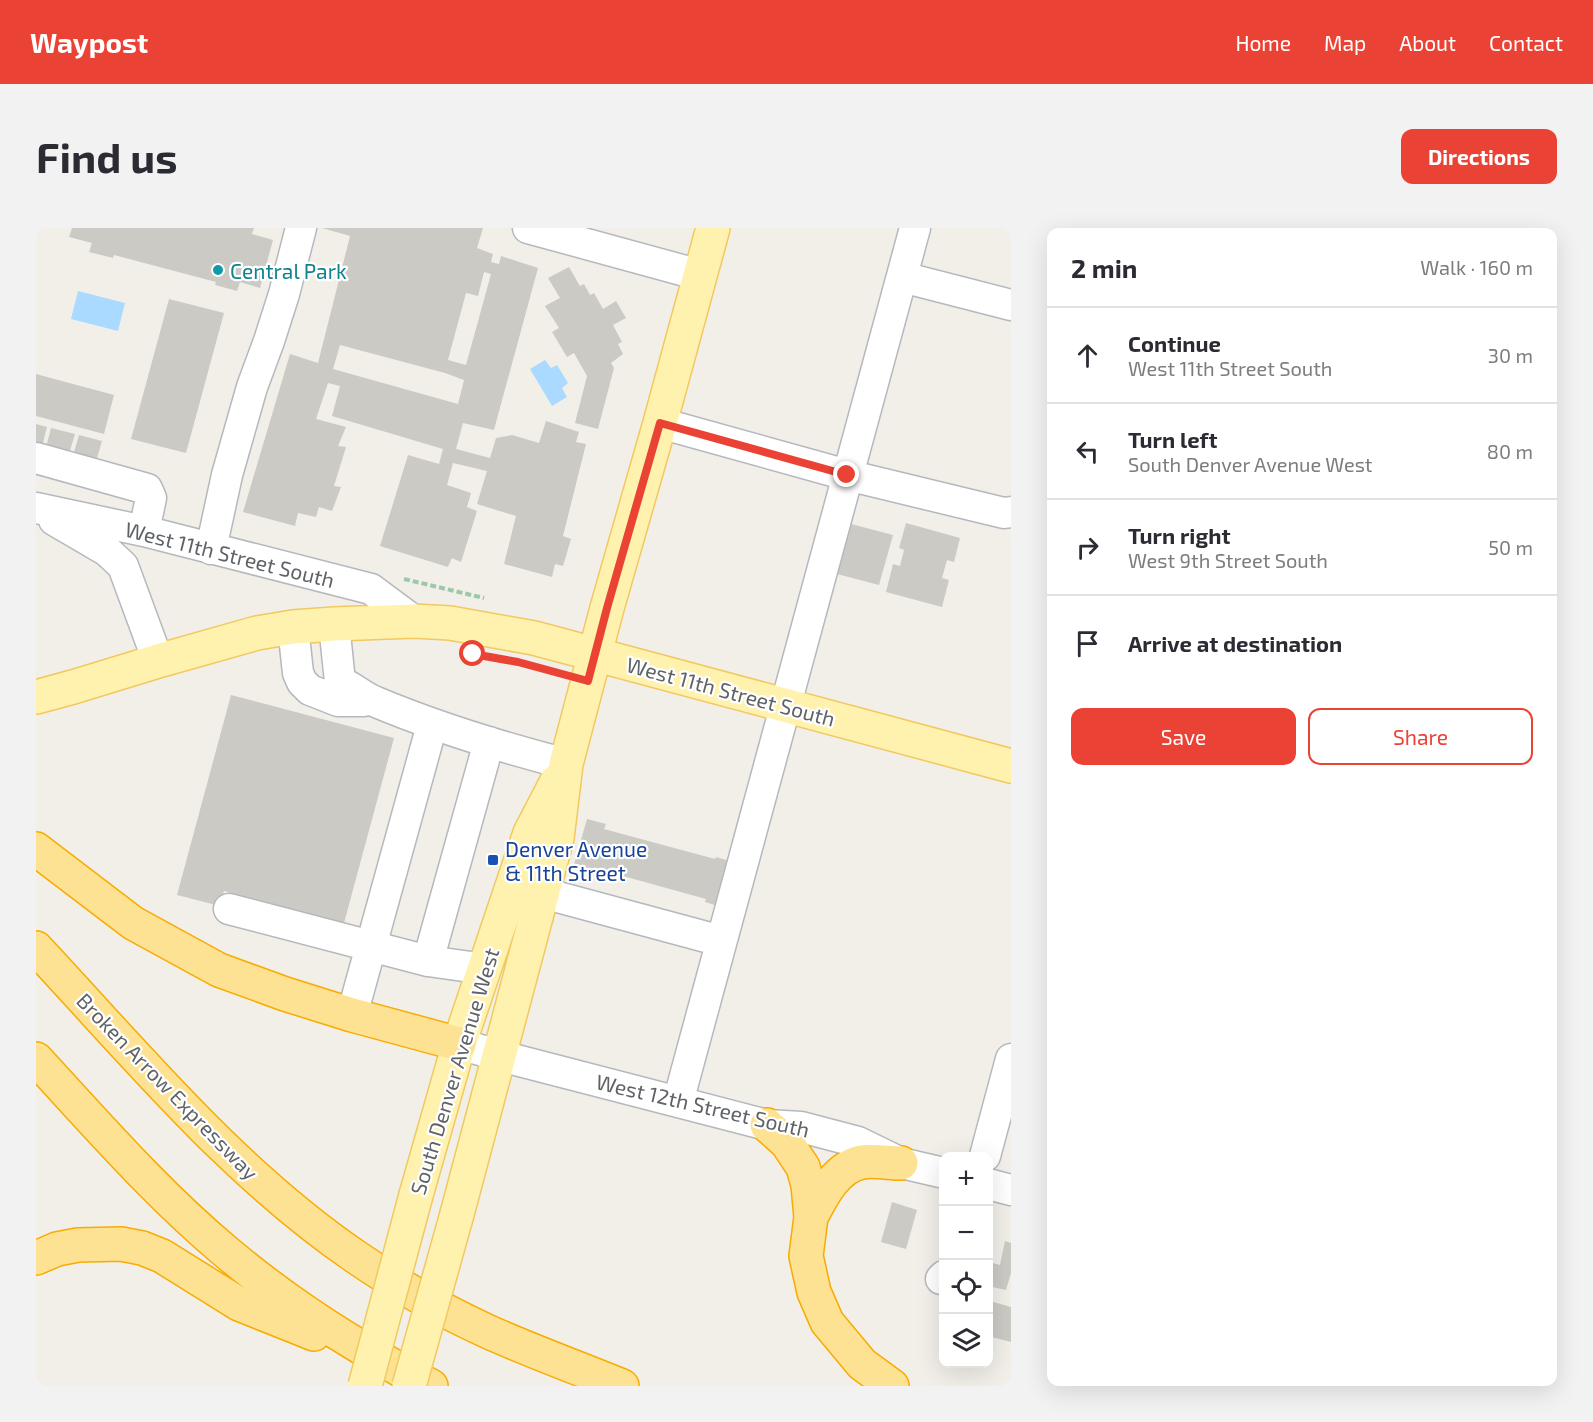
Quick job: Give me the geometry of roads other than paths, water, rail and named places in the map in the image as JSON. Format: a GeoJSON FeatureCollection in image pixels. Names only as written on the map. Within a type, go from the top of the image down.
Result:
{"type":"FeatureCollection","features":[{"type":"Feature","properties":{"kind":"highway"},"geometry":{"type":"LineString","coordinates":[[36,849],[133,923],[219,970],[352,1015],[459,1044]]}},
{"type":"Feature","properties":{"kind":"highway","name":"Broken Arrow Expressway"},"geometry":{"type":"LineString","coordinates":[[36,948],[199,1123],[257,1179],[307,1222],[357,1258],[452,1313],[491,1333],[622,1386]]}},
{"type":"Feature","properties":{"kind":"highway"},"geometry":{"type":"LineString","coordinates":[[36,1059],[139,1171],[225,1251],[387,1379]]}},
{"type":"Feature","properties":{"kind":"highway"},"geometry":{"type":"LineString","coordinates":[[767,1125],[787,1143],[803,1167],[808,1185],[811,1216],[806,1256],[814,1292],[827,1322],[862,1364],[892,1386]]}},
{"type":"Feature","properties":{"kind":"highway"},"geometry":{"type":"LineString","coordinates":[[811,1216],[824,1192],[847,1168],[863,1162],[901,1163]]}},
{"type":"Feature","properties":{"kind":"highway"},"geometry":{"type":"LineString","coordinates":[[36,1258],[57,1249],[78,1245],[121,1244],[142,1248],[162,1256],[239,1304],[387,1379],[431,1386]]}},
{"type":"Feature","properties":{"kind":"main road","name":"South Denver Avenue West"},"geometry":{"type":"LineString","coordinates":[[387,1379],[457,1214],[558,838],[566,764],[713,228]]}},
{"type":"Feature","properties":{"kind":"main road","name":"West 11th Street South"},"geometry":{"type":"LineString","coordinates":[[158,661],[257,633],[293,627],[414,621],[450,623],[534,638],[1011,766]]}},
{"type":"Feature","properties":{"kind":"main road"},"geometry":{"type":"LineString","coordinates":[[36,697],[158,661]]}},
{"type":"Feature","properties":{"kind":"main road","name":"South Denver Avenue West"},"geometry":{"type":"LineString","coordinates":[[387,1379],[416,1195],[459,1044],[530,833],[566,764]]}},
{"type":"Feature","properties":{"kind":"street"},"geometry":{"type":"LineString","coordinates":[[211,549],[230,464],[252,387],[284,294],[302,228]]}},
{"type":"Feature","properties":{"kind":"street"},"geometry":{"type":"LineString","coordinates":[[528,228],[700,275]]}},
{"type":"Feature","properties":{"kind":"street"},"geometry":{"type":"LineString","coordinates":[[678,1102],[915,228]]}},
{"type":"Feature","properties":{"kind":"street"},"geometry":{"type":"LineString","coordinates":[[902,277],[1011,305]]}},
{"type":"Feature","properties":{"kind":"street"},"geometry":{"type":"LineString","coordinates":[[660,423],[847,475],[1004,513],[1011,512]]}},
{"type":"Feature","properties":{"kind":"street"},"geometry":{"type":"LineString","coordinates":[[36,458],[147,489],[151,498],[144,531]]}},
{"type":"Feature","properties":{"kind":"street","name":"West 11th Street South"},"geometry":{"type":"LineString","coordinates":[[36,509],[144,531],[370,589],[414,621]]}},
{"type":"Feature","properties":{"kind":"street","name":"West 11th Street South"},"geometry":{"type":"LineString","coordinates":[[36,509],[106,551],[123,566],[158,661]]}},
{"type":"Feature","properties":{"kind":"street"},"geometry":{"type":"LineString","coordinates":[[334,624],[340,682],[372,701],[432,725],[566,764]]}},
{"type":"Feature","properties":{"kind":"street"},"geometry":{"type":"LineString","coordinates":[[293,627],[298,673],[302,682],[310,690],[338,700],[372,701]]}},
{"type":"Feature","properties":{"kind":"street"},"geometry":{"type":"LineString","coordinates":[[352,1015],[432,725]]}},
{"type":"Feature","properties":{"kind":"street"},"geometry":{"type":"LineString","coordinates":[[428,961],[489,742]]}},
{"type":"Feature","properties":{"kind":"street"},"geometry":{"type":"LineString","coordinates":[[543,893],[722,940]]}},
{"type":"Feature","properties":{"kind":"street"},"geometry":{"type":"LineString","coordinates":[[229,909],[428,961],[484,969]]}},
{"type":"Feature","properties":{"kind":"street","name":"West 12th Street South"},"geometry":{"type":"LineString","coordinates":[[459,1044],[767,1125],[801,1127],[858,1142],[901,1163],[939,1172]]}},
{"type":"Feature","properties":{"kind":"street"},"geometry":{"type":"LineString","coordinates":[[986,1152],[1011,1059]]}},
{"type":"Feature","properties":{"kind":"street"},"geometry":{"type":"LineString","coordinates":[[993,1185],[1011,1190]]}},
{"type":"Feature","properties":{"kind":"water"},"geometry":{"type":"Polygon","coordinates":[[[78,291],[125,303],[118,331],[71,319],[78,291]]]}},
{"type":"Feature","properties":{"kind":"water"},"geometry":{"type":"Polygon","coordinates":[[[545,360],[551,368],[557,365],[568,383],[562,388],[567,397],[552,406],[530,369],[545,360]]]}},
{"type":"Feature","properties":{"kind":"place","name":"Central Park"},"geometry":{"type":"Point","coordinates":[218,270]}},
{"type":"Feature","properties":{"kind":"place","name":"Denver Avenue & 11th Street"},"geometry":{"type":"Point","coordinates":[493,860]}}]}
